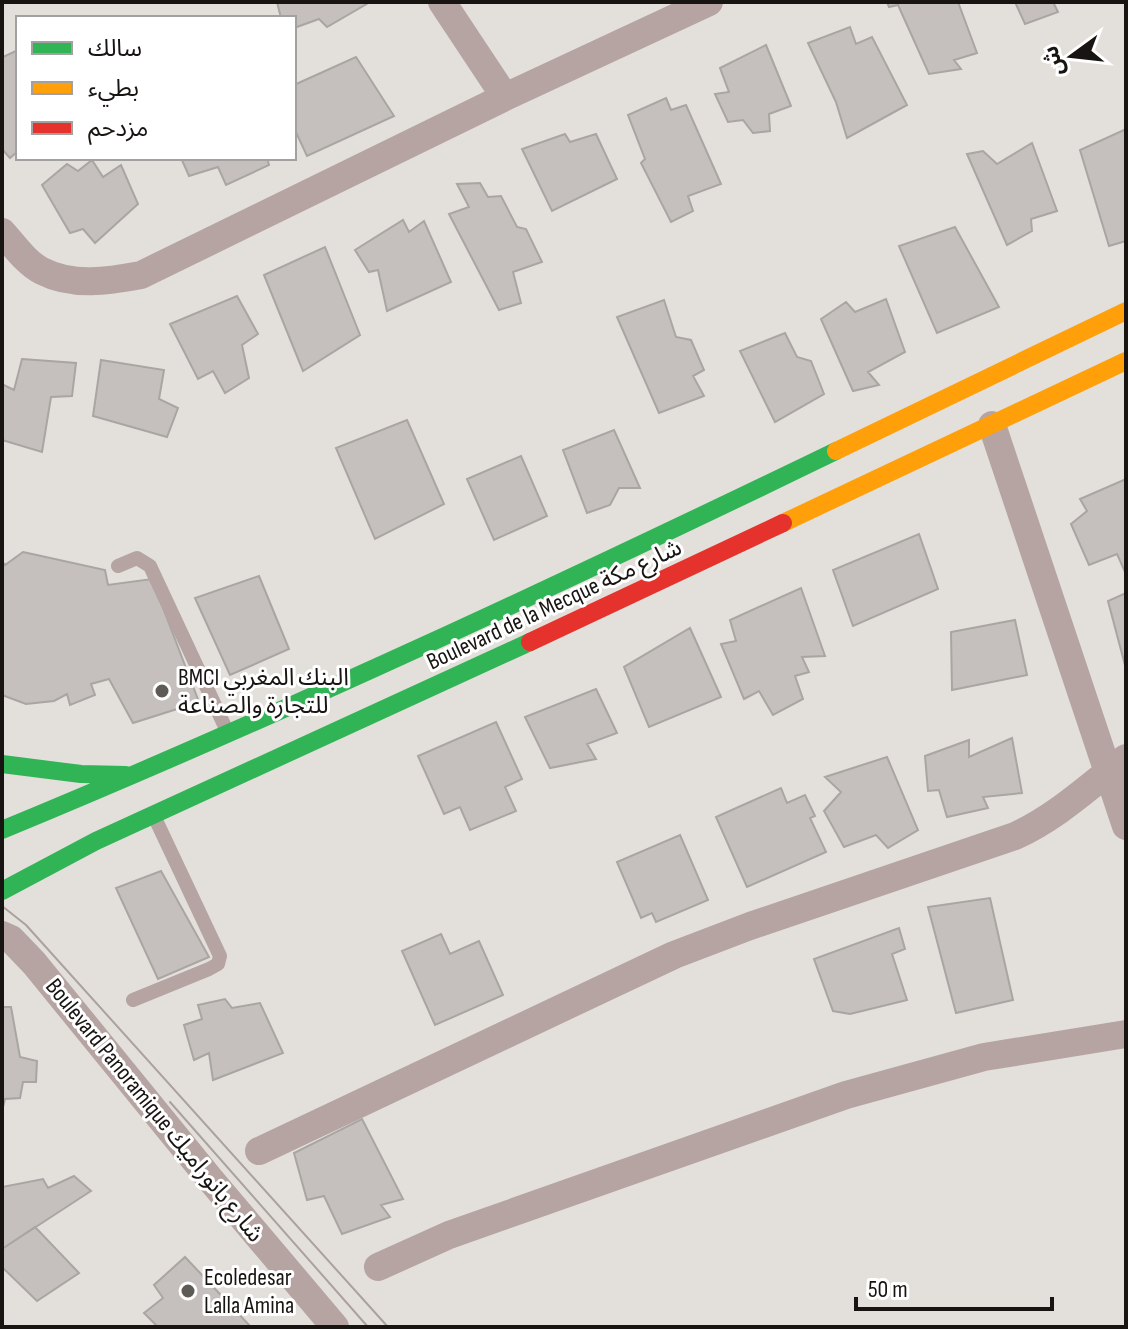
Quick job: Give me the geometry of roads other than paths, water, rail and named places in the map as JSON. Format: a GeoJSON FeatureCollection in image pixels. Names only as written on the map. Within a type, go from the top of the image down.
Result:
{"type":"FeatureCollection","features":[{"type":"Feature","properties":{"kind":"main road","name":"Boulevard de la Mecque شارع مكة"},"geometry":{"type":"LineString","coordinates":[[2,830],[229,735],[607,563],[1126,311]]}},
{"type":"Feature","properties":{"kind":"main road","name":"Boulevard de la Mecque شارع مكة"},"geometry":{"type":"LineString","coordinates":[[2,891],[51,863],[589,615],[1126,361]]}},
{"type":"Feature","properties":{"kind":"main road"},"geometry":{"type":"LineString","coordinates":[[2,764],[81,774],[138,775]]}},
{"type":"Feature","properties":{"kind":"street"},"geometry":{"type":"LineString","coordinates":[[442,2],[505,97]]}},
{"type":"Feature","properties":{"kind":"street"},"geometry":{"type":"LineString","coordinates":[[2,232],[41,271],[60,278],[83,282],[141,275],[505,97],[709,2]]}},
{"type":"Feature","properties":{"kind":"street"},"geometry":{"type":"LineString","coordinates":[[992,425],[1117,765],[1126,826]]}},
{"type":"Feature","properties":{"kind":"street"},"geometry":{"type":"LineString","coordinates":[[259,1151],[674,955],[1040,825],[1117,765]]}},
{"type":"Feature","properties":{"kind":"street","name":"Boulevard Panoramique شارع بانوراميك"},"geometry":{"type":"LineString","coordinates":[[2,935],[11,939],[34,963],[335,1327]]}},
{"type":"Feature","properties":{"kind":"street"},"geometry":{"type":"LineString","coordinates":[[378,1267],[449,1235],[846,1095],[984,1057],[1126,1034]]}},
{"type":"Feature","properties":{"kind":"lane"},"geometry":{"type":"LineString","coordinates":[[118,566],[137,558],[150,566],[229,735]]}},
{"type":"Feature","properties":{"kind":"lane"},"geometry":{"type":"LineString","coordinates":[[133,1000],[209,969],[218,964],[220,956],[153,815]]}},
{"type":"Feature","properties":{"kind":"tram line"},"geometry":{"type":"LineString","coordinates":[[2,906],[26,925],[388,1327]]}},
{"type":"Feature","properties":{"kind":"tram line"},"geometry":{"type":"LineString","coordinates":[[170,1102],[368,1327]]}},
{"type":"Feature","properties":{"kind":"place","name":"BMCI البنك المغربي للتجارة والصناعة"},"geometry":{"type":"Point","coordinates":[162,691]}},
{"type":"Feature","properties":{"kind":"place","name":"Ecoledesar Lalla Amina"},"geometry":{"type":"Point","coordinates":[188,1291]}}]}
